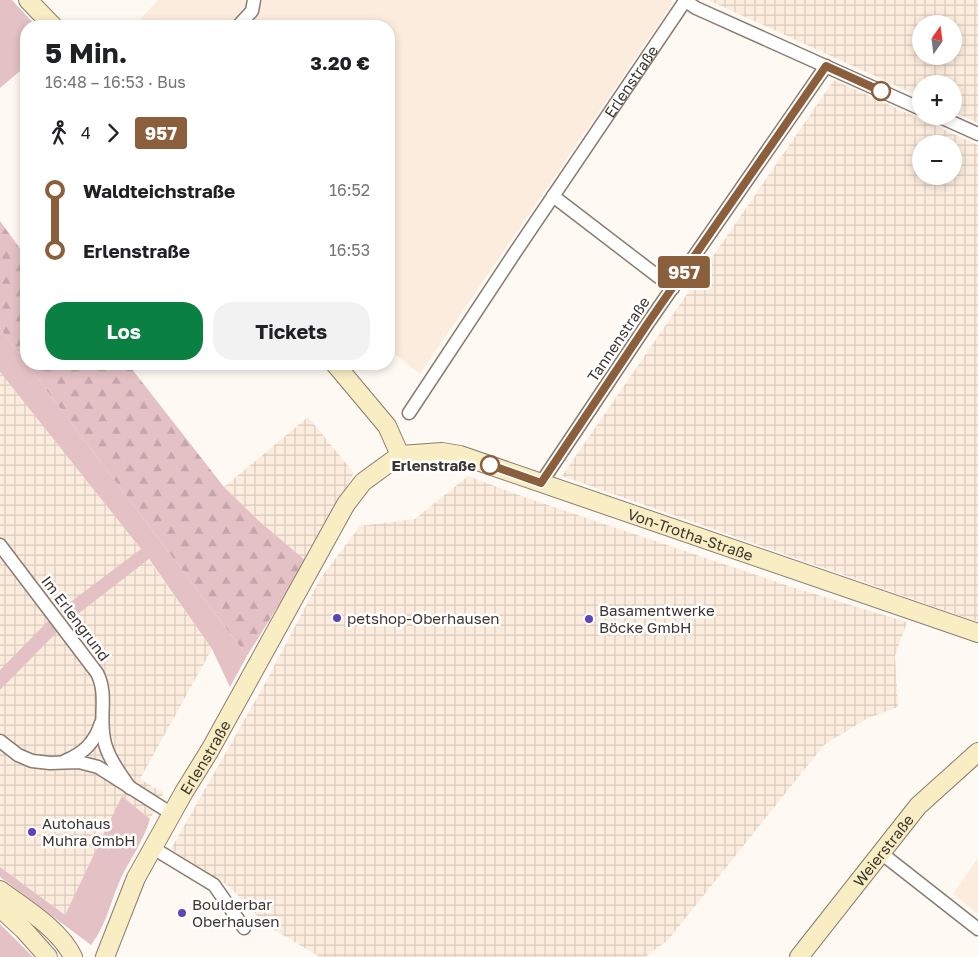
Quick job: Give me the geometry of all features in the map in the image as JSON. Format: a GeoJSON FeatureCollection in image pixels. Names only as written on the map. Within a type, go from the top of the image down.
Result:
{"type":"FeatureCollection","features":[{"type":"Feature","properties":{"kind":"main road"},"geometry":{"type":"LineString","coordinates":[[28,0],[47,20]]}},
{"type":"Feature","properties":{"kind":"main road"},"geometry":{"type":"LineString","coordinates":[[340,370],[387,426],[400,455]]}},
{"type":"Feature","properties":{"kind":"main road","name":"Von-Trotha-Straße"},"geometry":{"type":"LineString","coordinates":[[400,455],[432,452],[452,454],[978,633]]}},
{"type":"Feature","properties":{"kind":"main road","name":"Erlenstraße"},"geometry":{"type":"LineString","coordinates":[[104,954],[131,889],[153,848],[210,750],[346,504],[363,482],[400,455]]}},
{"type":"Feature","properties":{"kind":"main road","name":"Weierstraße"},"geometry":{"type":"LineString","coordinates":[[798,957],[918,806],[978,752]]}},
{"type":"Feature","properties":{"kind":"main road"},"geometry":{"type":"LineString","coordinates":[[0,890],[54,931],[64,941],[73,957]]}},
{"type":"Feature","properties":{"kind":"main road"},"geometry":{"type":"LineString","coordinates":[[0,908],[24,930],[48,957]]}},
{"type":"Feature","properties":{"kind":"street"},"geometry":{"type":"LineString","coordinates":[[244,20],[252,11],[254,0]]}},
{"type":"Feature","properties":{"kind":"street"},"geometry":{"type":"LineString","coordinates":[[685,1],[696,8],[912,105]]}},
{"type":"Feature","properties":{"kind":"street","name":"Erlenstraße"},"geometry":{"type":"LineString","coordinates":[[409,413],[685,1]]}},
{"type":"Feature","properties":{"kind":"street","name":"Tannenstraße"},"geometry":{"type":"LineString","coordinates":[[541,483],[826,66]]}},
{"type":"Feature","properties":{"kind":"street"},"geometry":{"type":"LineString","coordinates":[[958,125],[978,134]]}},
{"type":"Feature","properties":{"kind":"street"},"geometry":{"type":"LineString","coordinates":[[553,196],[673,288]]}},
{"type":"Feature","properties":{"kind":"street","name":"Im Erlengrund"},"geometry":{"type":"LineString","coordinates":[[0,545],[97,673],[104,693],[102,718],[104,741],[107,751],[130,788]]}},
{"type":"Feature","properties":{"kind":"street","name":"Im Erlengrund"},"geometry":{"type":"LineString","coordinates":[[63,762],[73,758],[88,747],[98,731],[102,718]]}},
{"type":"Feature","properties":{"kind":"street","name":"Im Erlengrund"},"geometry":{"type":"LineString","coordinates":[[0,741],[28,760],[46,763],[79,762],[98,767],[172,814]]}},
{"type":"Feature","properties":{"kind":"street"},"geometry":{"type":"LineString","coordinates":[[153,848],[214,885],[244,928]]}},
{"type":"Feature","properties":{"kind":"street"},"geometry":{"type":"LineString","coordinates":[[881,853],[978,929]]}},
{"type":"Feature","properties":{"kind":"shaded area"},"geometry":{"type":"Polygon","coordinates":[[[158,0],[671,0],[673,3],[420,374],[395,354],[395,20],[140,20],[158,0]]]}},
{"type":"Feature","properties":{"kind":"shaded area"},"geometry":{"type":"Polygon","coordinates":[[[708,0],[978,0],[978,123],[962,116],[962,75],[912,75],[912,93],[708,0]]]}},
{"type":"Feature","properties":{"kind":"shaded area"},"geometry":{"type":"Polygon","coordinates":[[[834,80],[912,115],[912,125],[934,125],[956,135],[912,135],[912,185],[962,185],[962,138],[978,145],[978,622],[562,476],[834,80]]]}},
{"type":"Feature","properties":{"kind":"shaded area"},"geometry":{"type":"Polygon","coordinates":[[[0,372],[141,549],[212,649],[140,779],[164,793],[150,819],[122,797],[65,915],[0,867],[0,372]]]}},
{"type":"Feature","properties":{"kind":"shaded area"},"geometry":{"type":"Polygon","coordinates":[[[308,417],[354,473],[306,561],[259,521],[224,487],[308,417]]]}},
{"type":"Feature","properties":{"kind":"shaded area","name":"Basamentwerke Böcke GmbH"},"geometry":{"type":"Polygon","coordinates":[[[468,476],[527,498],[795,588],[907,622],[895,656],[898,707],[866,719],[824,745],[668,940],[645,957],[320,957],[266,925],[230,887],[171,849],[263,687],[320,579],[360,526],[415,519],[468,476]]]}},
{"type":"Feature","properties":{"kind":"shaded area"},"geometry":{"type":"Polygon","coordinates":[[[978,858],[978,914],[953,894],[978,858]]]}},
{"type":"Feature","properties":{"kind":"green space"},"geometry":{"type":"Polygon","coordinates":[[[0,0],[12,0],[30,20],[20,20],[20,71],[0,88],[0,0]]]}},
{"type":"Feature","properties":{"kind":"green space"},"geometry":{"type":"Polygon","coordinates":[[[0,221],[20,248],[20,355],[0,328],[0,221]]]}},
{"type":"Feature","properties":{"kind":"green space"},"geometry":{"type":"Polygon","coordinates":[[[0,328],[20,355],[20,370],[32,370],[247,656],[230,687],[212,649],[149,559],[70,620],[60,610],[141,549],[0,372],[0,328]]]}},
{"type":"Feature","properties":{"kind":"green space"},"geometry":{"type":"Polygon","coordinates":[[[32,370],[133,370],[224,487],[259,521],[306,561],[247,656],[32,370]]]}},
{"type":"Feature","properties":{"kind":"green space"},"geometry":{"type":"Polygon","coordinates":[[[48,621],[58,631],[0,690],[0,670],[48,621]]]}},
{"type":"Feature","properties":{"kind":"green space"},"geometry":{"type":"Polygon","coordinates":[[[122,796],[150,819],[141,842],[121,878],[101,930],[91,945],[0,877],[0,867],[65,915],[122,796]]]}},
{"type":"Feature","properties":{"kind":"green space"},"geometry":{"type":"Polygon","coordinates":[[[0,924],[33,957],[0,957],[0,924]]]}},
{"type":"Feature","properties":{"kind":"bus line","name":"957"},"geometry":{"type":"LineString","coordinates":[[490,465],[541,483],[648,323],[826,66],[881,91]]}},
{"type":"Feature","properties":{"kind":"place","name":"Erlenstraße"},"geometry":{"type":"Point","coordinates":[490,465]}},
{"type":"Feature","properties":{"kind":"place","name":"petshop-Oberhausen"},"geometry":{"type":"Point","coordinates":[337,618]}},
{"type":"Feature","properties":{"kind":"place","name":"Basamentwerke Böcke GmbH"},"geometry":{"type":"Point","coordinates":[589,619]}},
{"type":"Feature","properties":{"kind":"place","name":"Autohaus Muhra GmbH"},"geometry":{"type":"Point","coordinates":[32,832]}},
{"type":"Feature","properties":{"kind":"place","name":"Boulderbar Oberhausen"},"geometry":{"type":"Point","coordinates":[182,913]}}]}
